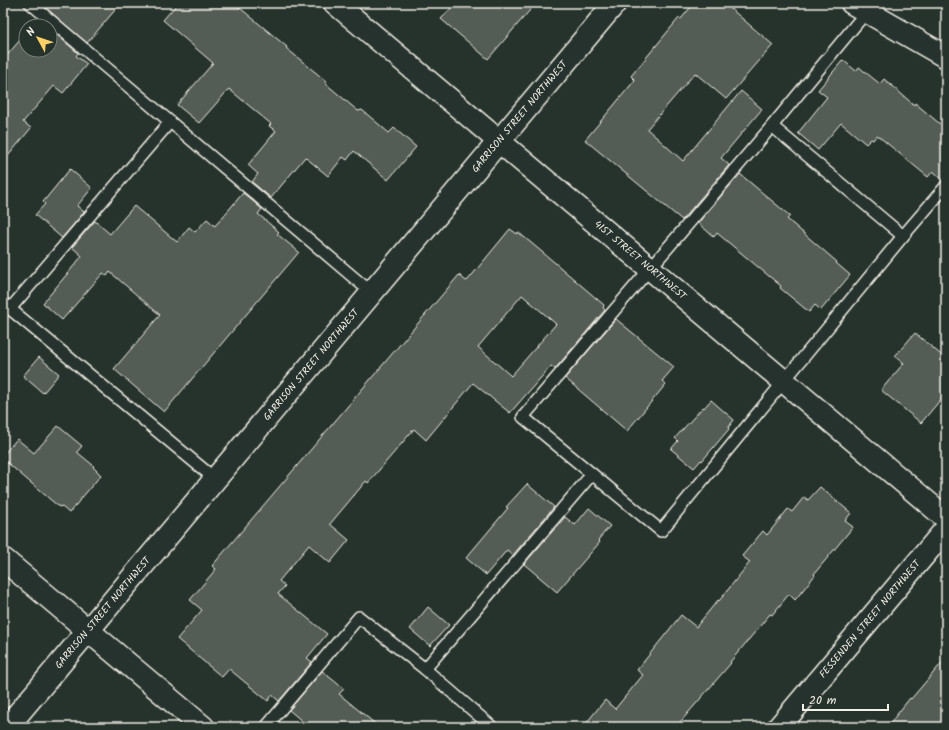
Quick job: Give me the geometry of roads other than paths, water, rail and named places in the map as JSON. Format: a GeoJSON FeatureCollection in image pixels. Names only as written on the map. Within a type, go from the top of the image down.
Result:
{"type":"FeatureCollection","features":[{"type":"Feature","properties":{"kind":"street","name":"41ST STREET NORTHWEST"},"geometry":{"type":"LineString","coordinates":[[335,3],[946,518]]}},
{"type":"Feature","properties":{"kind":"street","name":"GARRISON STREET NORTHWEST"},"geometry":{"type":"LineString","coordinates":[[7,727],[615,3]]}},
{"type":"Feature","properties":{"kind":"street"},"geometry":{"type":"LineString","coordinates":[[859,7],[946,57]]}},
{"type":"Feature","properties":{"kind":"street","name":"FESSENDEN STREET NORTHWEST"},"geometry":{"type":"LineString","coordinates":[[779,727],[946,529]]}},
{"type":"Feature","properties":{"kind":"street"},"geometry":{"type":"LineString","coordinates":[[3,559],[203,727]]}},
{"type":"Feature","properties":{"kind":"lane"},"geometry":{"type":"LineString","coordinates":[[30,3],[372,292]]}},
{"type":"Feature","properties":{"kind":"lane"},"geometry":{"type":"LineString","coordinates":[[859,7],[772,126],[523,417],[661,531],[903,236],[946,186]]}},
{"type":"Feature","properties":{"kind":"lane"},"geometry":{"type":"LineString","coordinates":[[170,122],[7,306],[215,480]]}},
{"type":"Feature","properties":{"kind":"lane"},"geometry":{"type":"LineString","coordinates":[[772,126],[903,236]]}},
{"type":"Feature","properties":{"kind":"lane"},"geometry":{"type":"LineString","coordinates":[[425,670],[592,474]]}},
{"type":"Feature","properties":{"kind":"lane"},"geometry":{"type":"LineString","coordinates":[[266,727],[358,617],[425,670],[492,727]]}}]}
